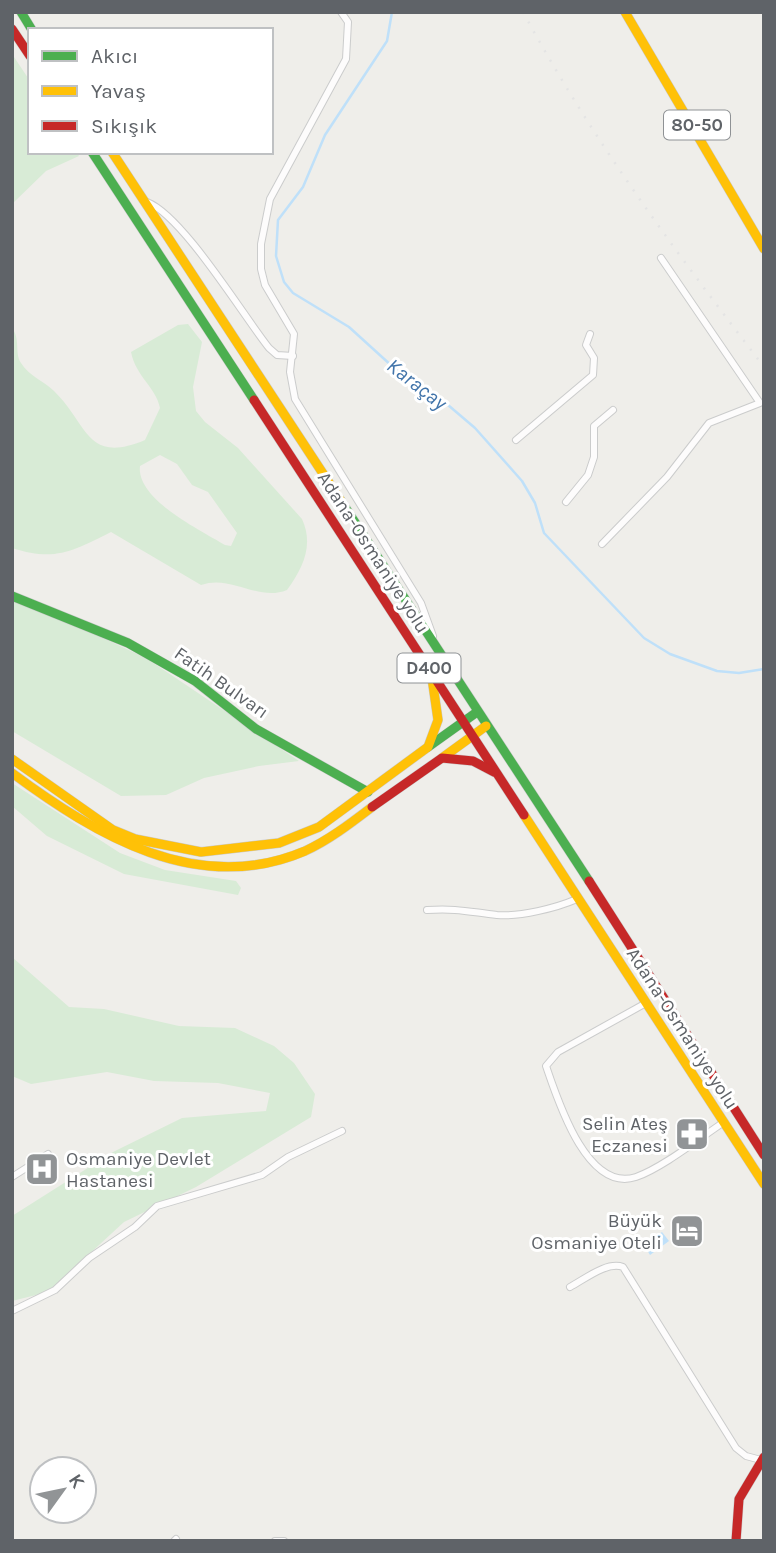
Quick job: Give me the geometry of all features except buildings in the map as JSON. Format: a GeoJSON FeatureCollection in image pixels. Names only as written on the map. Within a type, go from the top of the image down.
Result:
{"type":"FeatureCollection","features":[{"type":"Feature","properties":{"kind":"main road"},"geometry":{"type":"LineString","coordinates":[[20,12],[31,28]]}},
{"type":"Feature","properties":{"kind":"main road"},"geometry":{"type":"LineString","coordinates":[[625,12],[764,249]]}},
{"type":"Feature","properties":{"kind":"main road","name":"80-50"},"geometry":{"type":"LineString","coordinates":[[632,12],[764,238]]}},
{"type":"Feature","properties":{"kind":"main road"},"geometry":{"type":"LineString","coordinates":[[12,29],[28,53]]}},
{"type":"Feature","properties":{"kind":"main road","name":"Adana-Osmaniye yolu"},"geometry":{"type":"LineString","coordinates":[[94,154],[764,1184]]}},
{"type":"Feature","properties":{"kind":"main road","name":"Adana-Osmaniye yolu"},"geometry":{"type":"LineString","coordinates":[[113,154],[627,938],[764,1155]]}},
{"type":"Feature","properties":{"kind":"main road","name":"Fatih Bulvarı"},"geometry":{"type":"LineString","coordinates":[[12,596],[128,643],[150,655],[195,681],[256,729],[368,792]]}},
{"type":"Feature","properties":{"kind":"main road"},"geometry":{"type":"LineString","coordinates":[[428,747],[438,720],[438,704],[430,670]]}},
{"type":"Feature","properties":{"kind":"main road"},"geometry":{"type":"LineString","coordinates":[[12,760],[113,830],[135,839],[201,852],[279,843],[319,827],[477,712]]}},
{"type":"Feature","properties":{"kind":"main road"},"geometry":{"type":"LineString","coordinates":[[12,773],[92,828],[128,849],[184,864],[228,867],[289,857],[314,846],[486,726]]}},
{"type":"Feature","properties":{"kind":"main road"},"geometry":{"type":"LineString","coordinates":[[442,758],[473,761],[494,772]]}},
{"type":"Feature","properties":{"kind":"main road"},"geometry":{"type":"LineString","coordinates":[[736,1541],[739,1499],[762,1458]]}},
{"type":"Feature","properties":{"kind":"street"},"geometry":{"type":"LineString","coordinates":[[341,12],[348,22],[346,59],[270,199],[261,244],[261,269],[265,285],[294,334],[290,372],[295,399],[421,603],[432,626],[435,647]]}},
{"type":"Feature","properties":{"kind":"street"},"geometry":{"type":"LineString","coordinates":[[145,201],[157,206],[178,226],[269,348],[277,355],[293,356]]}},
{"type":"Feature","properties":{"kind":"street"},"geometry":{"type":"LineString","coordinates":[[602,544],[667,477],[709,423],[762,402],[661,258]]}},
{"type":"Feature","properties":{"kind":"street"},"geometry":{"type":"LineString","coordinates":[[516,440],[593,375],[594,358],[586,345],[590,334]]}},
{"type":"Feature","properties":{"kind":"street"},"geometry":{"type":"LineString","coordinates":[[566,502],[588,475],[594,457],[593,426],[613,410]]}},
{"type":"Feature","properties":{"kind":"street"},"geometry":{"type":"LineString","coordinates":[[427,910],[462,908],[500,915],[543,909],[577,898]]}},
{"type":"Feature","properties":{"kind":"street"},"geometry":{"type":"LineString","coordinates":[[646,1003],[558,1052],[546,1066],[561,1110],[595,1167],[612,1179],[636,1177],[724,1122]]}},
{"type":"Feature","properties":{"kind":"street"},"geometry":{"type":"LineString","coordinates":[[12,1311],[55,1290],[89,1258],[135,1227],[158,1206],[262,1175],[288,1157],[342,1131]]}},
{"type":"Feature","properties":{"kind":"street"},"geometry":{"type":"LineString","coordinates":[[12,1177],[48,1154]]}},
{"type":"Feature","properties":{"kind":"street"},"geometry":{"type":"LineString","coordinates":[[570,1287],[608,1266],[615,1264],[623,1267],[736,1448],[746,1456],[762,1458]]}},
{"type":"Feature","properties":{"kind":"street"},"geometry":{"type":"LineString","coordinates":[[275,1541],[284,1541]]}},
{"type":"Feature","properties":{"kind":"green space"},"geometry":{"type":"Polygon","coordinates":[[[12,54],[28,78],[28,154],[79,156],[46,171],[12,204],[12,54]]]}},
{"type":"Feature","properties":{"kind":"green space"},"geometry":{"type":"Polygon","coordinates":[[[188,324],[202,342],[193,387],[196,411],[205,422],[238,448],[302,519],[307,547],[302,565],[287,590],[266,593],[223,583],[201,585],[111,532],[74,549],[52,554],[12,548],[12,328],[19,359],[24,368],[54,391],[90,437],[111,448],[145,440],[160,408],[131,352],[178,325],[188,324]],[[160,455],[140,466],[141,478],[148,490],[172,512],[225,545],[231,546],[237,533],[208,492],[192,485],[177,464],[160,455]]]}},
{"type":"Feature","properties":{"kind":"green space"},"geometry":{"type":"Polygon","coordinates":[[[12,600],[36,607],[146,658],[299,761],[259,766],[204,778],[166,795],[121,796],[12,731],[12,600]]]}},
{"type":"Feature","properties":{"kind":"green space"},"geometry":{"type":"Polygon","coordinates":[[[12,783],[120,853],[165,870],[236,881],[241,888],[238,895],[124,874],[47,836],[12,806],[12,783]]]}},
{"type":"Feature","properties":{"kind":"green space"},"geometry":{"type":"Polygon","coordinates":[[[12,957],[69,1007],[104,1009],[179,1026],[235,1028],[274,1046],[294,1063],[315,1094],[311,1117],[196,1187],[124,1222],[48,1292],[12,1301],[12,1216],[113,1152],[182,1118],[266,1111],[270,1093],[218,1083],[154,1081],[107,1072],[31,1084],[12,1076],[12,957]]]}},
{"type":"Feature","properties":{"kind":"water"},"geometry":{"type":"Polygon","coordinates":[[[662,1232],[669,1241],[650,1255],[644,1245],[662,1232]]]}},
{"type":"Feature","properties":{"kind":"waterway","name":"Karaçay"},"geometry":{"type":"LineString","coordinates":[[392,12],[387,41],[325,135],[303,187],[278,220],[276,256],[284,282],[293,293],[349,327],[404,377],[448,405],[475,428],[522,481],[535,503],[544,533],[644,638],[670,654],[717,671],[739,673],[764,669]]}},
{"type":"Feature","properties":{"kind":"railway"},"geometry":{"type":"LineString","coordinates":[[523,12],[578,106],[636,194],[764,367]]}},
{"type":"Feature","properties":{"kind":"traffic: fast"},"geometry":{"type":"LineString","coordinates":[[21,12],[31,28]]}},
{"type":"Feature","properties":{"kind":"traffic: fast"},"geometry":{"type":"LineString","coordinates":[[93,154],[254,400]]}},
{"type":"Feature","properties":{"kind":"traffic: fast"},"geometry":{"type":"LineString","coordinates":[[341,501],[589,881]]}},
{"type":"Feature","properties":{"kind":"traffic: fast"},"geometry":{"type":"LineString","coordinates":[[12,596],[128,643],[195,681],[256,729],[368,792]]}},
{"type":"Feature","properties":{"kind":"traffic: fast"},"geometry":{"type":"LineString","coordinates":[[428,747],[477,712]]}},
{"type":"Feature","properties":{"kind":"traffic: slow"},"geometry":{"type":"LineString","coordinates":[[625,12],[764,249]]}},
{"type":"Feature","properties":{"kind":"traffic: slow"},"geometry":{"type":"LineString","coordinates":[[113,154],[341,501]]}},
{"type":"Feature","properties":{"kind":"traffic: slow"},"geometry":{"type":"LineString","coordinates":[[12,759],[113,830],[135,839],[201,852],[279,843],[319,827],[428,747],[438,720],[432,678]]}},
{"type":"Feature","properties":{"kind":"traffic: slow"},"geometry":{"type":"LineString","coordinates":[[442,758],[486,726]]}},
{"type":"Feature","properties":{"kind":"traffic: slow"},"geometry":{"type":"LineString","coordinates":[[12,773],[78,818],[113,837],[187,863],[226,867],[265,863],[305,851],[372,807]]}},
{"type":"Feature","properties":{"kind":"traffic: slow"},"geometry":{"type":"LineString","coordinates":[[524,815],[764,1184]]}},
{"type":"Feature","properties":{"kind":"traffic: jam"},"geometry":{"type":"LineString","coordinates":[[12,29],[28,53]]}},
{"type":"Feature","properties":{"kind":"traffic: jam"},"geometry":{"type":"LineString","coordinates":[[254,400],[524,815]]}},
{"type":"Feature","properties":{"kind":"traffic: jam"},"geometry":{"type":"LineString","coordinates":[[372,807],[442,758],[473,761],[494,772]]}},
{"type":"Feature","properties":{"kind":"traffic: jam"},"geometry":{"type":"LineString","coordinates":[[589,881],[764,1155]]}},
{"type":"Feature","properties":{"kind":"traffic: jam"},"geometry":{"type":"LineString","coordinates":[[736,1541],[739,1499],[764,1457]]}},
{"type":"Feature","properties":{"kind":"place","name":"Selin Ateş Eczanesi"},"geometry":{"type":"Point","coordinates":[692,1134]}},
{"type":"Feature","properties":{"kind":"place","name":"Osmaniye Devlet Hastanesi"},"geometry":{"type":"Point","coordinates":[42,1169]}},
{"type":"Feature","properties":{"kind":"place","name":"Büyük Osmaniye Oteli"},"geometry":{"type":"Point","coordinates":[687,1231]}}]}
